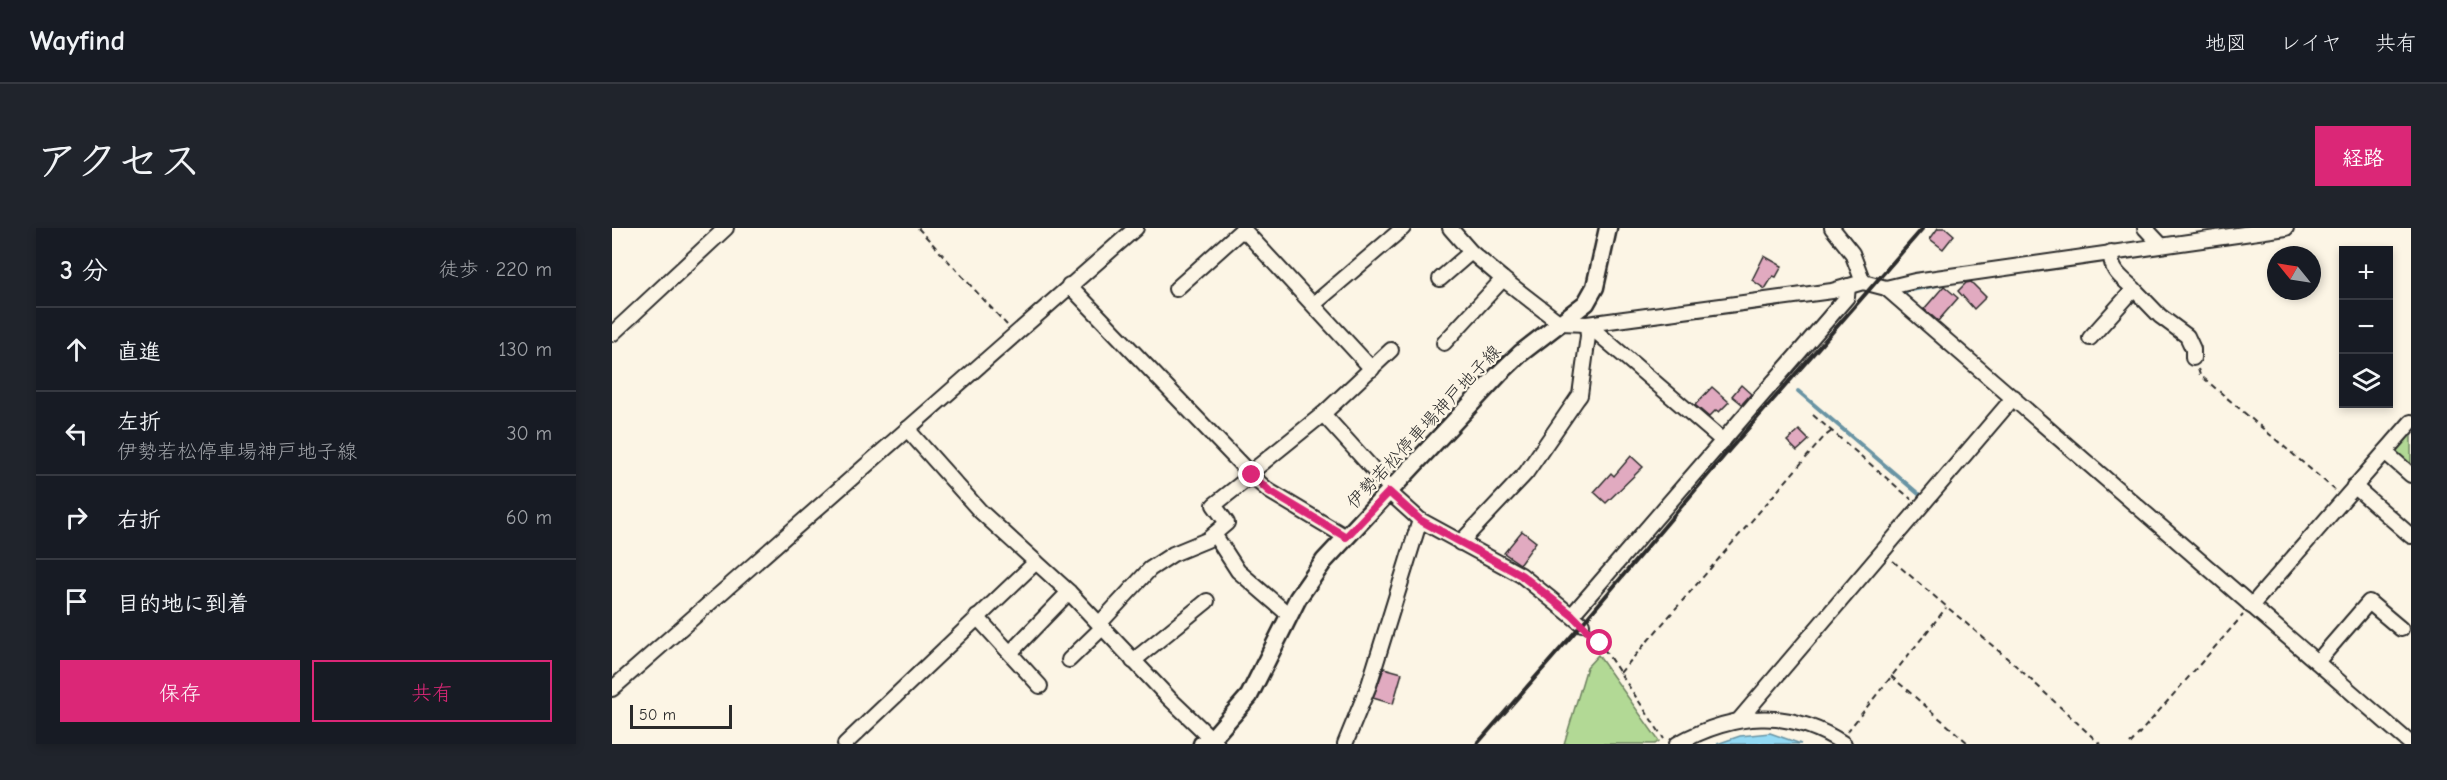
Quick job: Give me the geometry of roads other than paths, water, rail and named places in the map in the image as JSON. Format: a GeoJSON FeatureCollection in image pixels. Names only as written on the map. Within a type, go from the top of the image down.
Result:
{"type":"FeatureCollection","features":[{"type":"Feature","properties":{"kind":"main road","name":"伊勢若松停車場神戸地子線"},"geometry":{"type":"LineString","coordinates":[[1209,742],[1250,696],[1289,615],[1308,583],[1346,537],[1498,374],[1521,353],[1586,303],[1595,287],[1608,228]]}},
{"type":"Feature","properties":{"kind":"street"},"geometry":{"type":"LineString","coordinates":[[612,334],[726,228]]}},
{"type":"Feature","properties":{"kind":"street"},"geometry":{"type":"LineString","coordinates":[[612,689],[1136,228]]}},
{"type":"Feature","properties":{"kind":"street"},"geometry":{"type":"LineString","coordinates":[[1176,289],[1243,228],[1372,369]]}},
{"type":"Feature","properties":{"kind":"street"},"geometry":{"type":"LineString","coordinates":[[1314,304],[1403,228]]}},
{"type":"Feature","properties":{"kind":"street"},"geometry":{"type":"LineString","coordinates":[[1450,228],[1471,252],[1560,323],[1587,324],[1791,297],[1832,291],[1863,282],[1886,288],[2411,744]]}},
{"type":"Feature","properties":{"kind":"street"},"geometry":{"type":"LineString","coordinates":[[1832,228],[1852,253],[1863,282]]}},
{"type":"Feature","properties":{"kind":"street"},"geometry":{"type":"LineString","coordinates":[[2145,228],[2161,245]]}},
{"type":"Feature","properties":{"kind":"street"},"geometry":{"type":"LineString","coordinates":[[1886,288],[1915,281],[2286,228]]}},
{"type":"Feature","properties":{"kind":"street"},"geometry":{"type":"LineString","coordinates":[[1440,279],[1471,252]]}},
{"type":"Feature","properties":{"kind":"street"},"geometry":{"type":"LineString","coordinates":[[2111,252],[2110,263],[2113,270],[2160,316],[2187,336],[2193,350],[2193,358]]}},
{"type":"Feature","properties":{"kind":"street"},"geometry":{"type":"LineString","coordinates":[[1444,344],[1503,279]]}},
{"type":"Feature","properties":{"kind":"street"},"geometry":{"type":"LineString","coordinates":[[1070,285],[1269,491],[1346,537]]}},
{"type":"Feature","properties":{"kind":"street"},"geometry":{"type":"LineString","coordinates":[[1323,414],[1390,491],[1420,520],[1521,575],[1577,620],[1723,441],[1847,297],[1848,286]]}},
{"type":"Feature","properties":{"kind":"street"},"geometry":{"type":"LineString","coordinates":[[2090,338],[2134,289]]}},
{"type":"Feature","properties":{"kind":"street"},"geometry":{"type":"LineString","coordinates":[[1587,324],[1723,441]]}},
{"type":"Feature","properties":{"kind":"street"},"geometry":{"type":"LineString","coordinates":[[1460,543],[1526,473],[1578,399],[1586,348],[1587,324]]}},
{"type":"Feature","properties":{"kind":"street"},"geometry":{"type":"LineString","coordinates":[[1069,660],[1150,569],[1173,554],[1207,540],[1227,523],[1214,505],[1323,414],[1391,350]]}},
{"type":"Feature","properties":{"kind":"street"},"geometry":{"type":"LineString","coordinates":[[1739,720],[2014,397]]}},
{"type":"Feature","properties":{"kind":"street"},"geometry":{"type":"LineString","coordinates":[[2251,606],[2411,422]]}},
{"type":"Feature","properties":{"kind":"street"},"geometry":{"type":"LineString","coordinates":[[907,429],[980,511],[1069,592],[1209,742]]}},
{"type":"Feature","properties":{"kind":"street"},"geometry":{"type":"LineString","coordinates":[[2385,452],[2411,475]]}},
{"type":"Feature","properties":{"kind":"street"},"geometry":{"type":"LineString","coordinates":[[2354,486],[2411,536]]}},
{"type":"Feature","properties":{"kind":"street"},"geometry":{"type":"LineString","coordinates":[[1345,744],[1369,686],[1420,520]]}},
{"type":"Feature","properties":{"kind":"street"},"geometry":{"type":"LineString","coordinates":[[1214,534],[1238,571],[1289,615]]}},
{"type":"Feature","properties":{"kind":"street"},"geometry":{"type":"LineString","coordinates":[[845,744],[1036,562]]}},
{"type":"Feature","properties":{"kind":"street"},"geometry":{"type":"LineString","coordinates":[[1011,652],[1069,592]]}},
{"type":"Feature","properties":{"kind":"street"},"geometry":{"type":"LineString","coordinates":[[1133,661],[1208,601]]}},
{"type":"Feature","properties":{"kind":"street"},"geometry":{"type":"LineString","coordinates":[[2317,662],[2369,602],[2401,629]]}},
{"type":"Feature","properties":{"kind":"street"},"geometry":{"type":"LineString","coordinates":[[977,617],[1040,686]]}},
{"type":"Feature","properties":{"kind":"street"},"geometry":{"type":"LineString","coordinates":[[1677,744],[1699,732],[1739,720],[1788,720],[1809,724],[1842,742]]}},
{"type":"Feature","properties":{"kind":"water"},"geometry":{"type":"Polygon","coordinates":[[[1770,733],[1801,744],[1717,744],[1740,736],[1770,733]]]}},
{"type":"Feature","properties":{"kind":"waterway"},"geometry":{"type":"LineString","coordinates":[[1906,291],[1943,284]]}},
{"type":"Feature","properties":{"kind":"waterway"},"geometry":{"type":"LineString","coordinates":[[1798,391],[1921,496]]}},
{"type":"Feature","properties":{"kind":"railway"},"geometry":{"type":"LineString","coordinates":[[1477,744],[1923,228]]}}]}
